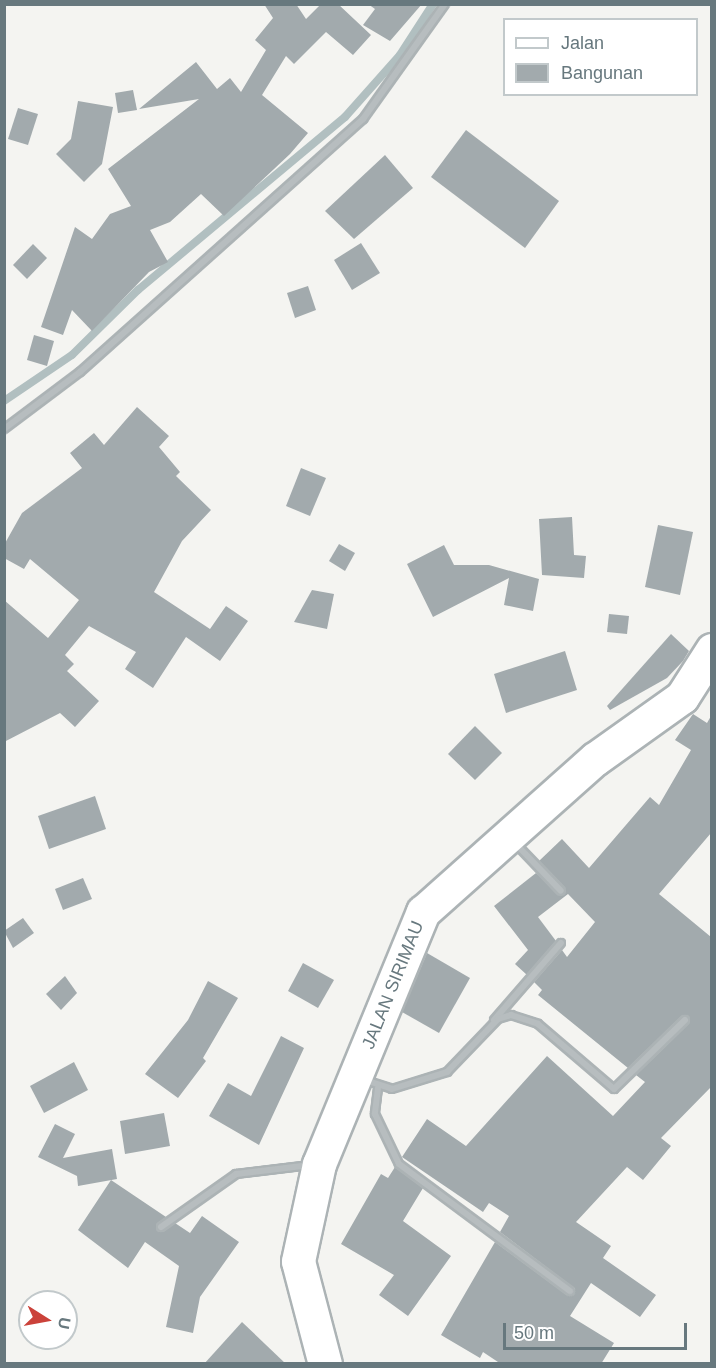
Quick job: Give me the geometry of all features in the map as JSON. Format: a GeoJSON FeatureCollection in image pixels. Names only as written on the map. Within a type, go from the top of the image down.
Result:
{"type":"FeatureCollection","features":[{"type":"Feature","properties":{"kind":"main road","name":"JALAN SIRIMAU"},"geometry":{"type":"LineString","coordinates":[[325,1364],[298,1261],[319,1164],[368,1082],[381,1004],[423,912],[507,834],[595,759],[682,697],[711,650]]}},
{"type":"Feature","properties":{"kind":"street"},"geometry":{"type":"LineString","coordinates":[[4,429],[98,357],[363,119],[446,4]]}},
{"type":"Feature","properties":{"kind":"street"},"geometry":{"type":"LineString","coordinates":[[507,834],[561,891]]}},
{"type":"Feature","properties":{"kind":"street"},"geometry":{"type":"LineString","coordinates":[[561,943],[493,1020],[511,1014],[538,1024],[614,1089],[685,1020]]}},
{"type":"Feature","properties":{"kind":"street"},"geometry":{"type":"LineString","coordinates":[[498,1019],[447,1072],[368,1082],[375,1114],[399,1164],[570,1291]]}},
{"type":"Feature","properties":{"kind":"street"},"geometry":{"type":"LineString","coordinates":[[161,1227],[236,1174],[319,1164]]}},
{"type":"Feature","properties":{"kind":"building"},"geometry":{"type":"Polygon","coordinates":[[[264,4],[296,4],[306,19],[321,4],[338,4],[371,35],[353,55],[326,32],[294,64],[286,56],[262,95],[308,133],[290,154],[224,216],[201,194],[170,222],[150,230],[168,262],[149,272],[92,331],[72,310],[63,335],[41,327],[75,227],[92,239],[110,214],[131,206],[108,169],[199,99],[139,109],[196,62],[217,89],[230,78],[241,92],[266,50],[255,40],[273,18],[264,4]]]}},
{"type":"Feature","properties":{"kind":"building"},"geometry":{"type":"Polygon","coordinates":[[[368,4],[422,4],[390,41],[363,25],[375,9],[368,4]]]}},
{"type":"Feature","properties":{"kind":"building"},"geometry":{"type":"Polygon","coordinates":[[[133,90],[137,110],[118,113],[115,93],[133,90]]]}},
{"type":"Feature","properties":{"kind":"building"},"geometry":{"type":"Polygon","coordinates":[[[78,101],[113,107],[102,164],[84,182],[56,154],[71,139],[78,101]]]}},
{"type":"Feature","properties":{"kind":"building"},"geometry":{"type":"Polygon","coordinates":[[[18,108],[38,114],[28,145],[8,139],[18,108]]]}},
{"type":"Feature","properties":{"kind":"building"},"geometry":{"type":"Polygon","coordinates":[[[466,130],[559,201],[525,248],[431,177],[466,130]]]}},
{"type":"Feature","properties":{"kind":"building"},"geometry":{"type":"Polygon","coordinates":[[[385,155],[413,188],[354,239],[325,211],[385,155]]]}},
{"type":"Feature","properties":{"kind":"building"},"geometry":{"type":"Polygon","coordinates":[[[361,243],[380,273],[352,290],[334,260],[361,243]]]}},
{"type":"Feature","properties":{"kind":"building"},"geometry":{"type":"Polygon","coordinates":[[[33,244],[47,258],[27,279],[13,265],[33,244]]]}},
{"type":"Feature","properties":{"kind":"building"},"geometry":{"type":"Polygon","coordinates":[[[308,286],[316,310],[295,318],[287,293],[308,286]]]}},
{"type":"Feature","properties":{"kind":"building"},"geometry":{"type":"Polygon","coordinates":[[[34,335],[54,341],[47,366],[27,360],[34,335]]]}},
{"type":"Feature","properties":{"kind":"building"},"geometry":{"type":"Polygon","coordinates":[[[137,407],[169,436],[159,447],[180,472],[176,476],[211,510],[182,541],[154,592],[210,629],[226,606],[248,621],[220,661],[186,637],[153,688],[125,669],[136,652],[89,626],[65,655],[74,664],[67,671],[99,701],[75,727],[60,713],[4,742],[4,600],[48,638],[79,600],[30,559],[24,569],[4,558],[4,545],[22,513],[82,468],[70,453],[94,433],[104,445],[137,407]]]}},
{"type":"Feature","properties":{"kind":"building"},"geometry":{"type":"Polygon","coordinates":[[[301,468],[326,478],[310,516],[286,506],[301,468]]]}},
{"type":"Feature","properties":{"kind":"building"},"geometry":{"type":"Polygon","coordinates":[[[572,517],[574,555],[586,556],[584,578],[542,575],[539,519],[572,517]]]}},
{"type":"Feature","properties":{"kind":"building"},"geometry":{"type":"Polygon","coordinates":[[[658,525],[693,532],[680,595],[645,587],[658,525]]]}},
{"type":"Feature","properties":{"kind":"building"},"geometry":{"type":"Polygon","coordinates":[[[339,544],[355,553],[345,571],[329,561],[339,544]]]}},
{"type":"Feature","properties":{"kind":"building"},"geometry":{"type":"Polygon","coordinates":[[[444,545],[454,565],[489,565],[539,579],[533,611],[504,605],[509,578],[433,617],[407,564],[444,545]]]}},
{"type":"Feature","properties":{"kind":"building"},"geometry":{"type":"Polygon","coordinates":[[[312,590],[334,594],[327,629],[294,622],[312,590]]]}},
{"type":"Feature","properties":{"kind":"building"},"geometry":{"type":"Polygon","coordinates":[[[609,614],[629,616],[627,634],[607,632],[609,614]]]}},
{"type":"Feature","properties":{"kind":"building"},"geometry":{"type":"Polygon","coordinates":[[[671,634],[689,651],[683,661],[667,678],[610,710],[607,706],[671,634]]]}},
{"type":"Feature","properties":{"kind":"building"},"geometry":{"type":"Polygon","coordinates":[[[565,651],[577,690],[506,713],[494,674],[565,651]]]}},
{"type":"Feature","properties":{"kind":"building"},"geometry":{"type":"Polygon","coordinates":[[[693,714],[707,723],[711,716],[711,833],[659,894],[711,937],[711,1087],[661,1138],[671,1146],[643,1180],[627,1167],[576,1222],[611,1246],[603,1258],[656,1295],[640,1317],[591,1283],[570,1316],[614,1343],[601,1364],[501,1364],[483,1352],[480,1358],[441,1335],[495,1242],[567,1295],[575,1289],[500,1232],[509,1216],[489,1203],[483,1212],[402,1157],[427,1119],[466,1146],[547,1056],[613,1116],[645,1082],[636,1075],[689,1023],[689,1017],[682,1016],[628,1068],[538,995],[542,990],[534,982],[562,950],[567,957],[595,922],[568,894],[538,917],[556,941],[527,975],[515,964],[528,950],[494,906],[536,873],[564,895],[565,888],[539,861],[562,839],[589,868],[650,797],[659,805],[691,750],[675,740],[693,714]]]}},
{"type":"Feature","properties":{"kind":"building"},"geometry":{"type":"Polygon","coordinates":[[[475,726],[502,753],[475,780],[448,754],[475,726]]]}},
{"type":"Feature","properties":{"kind":"building"},"geometry":{"type":"Polygon","coordinates":[[[95,796],[106,829],[49,849],[38,816],[95,796]]]}},
{"type":"Feature","properties":{"kind":"building"},"geometry":{"type":"Polygon","coordinates":[[[83,878],[92,899],[63,910],[55,889],[83,878]]]}},
{"type":"Feature","properties":{"kind":"building"},"geometry":{"type":"Polygon","coordinates":[[[23,918],[34,933],[13,948],[4,931],[23,918]]]}},
{"type":"Feature","properties":{"kind":"building"},"geometry":{"type":"Polygon","coordinates":[[[427,953],[470,978],[439,1033],[402,1012],[427,953]]]}},
{"type":"Feature","properties":{"kind":"building"},"geometry":{"type":"Polygon","coordinates":[[[303,963],[334,980],[318,1008],[288,991],[303,963]]]}},
{"type":"Feature","properties":{"kind":"building"},"geometry":{"type":"Polygon","coordinates":[[[65,976],[77,993],[61,1010],[46,994],[65,976]]]}},
{"type":"Feature","properties":{"kind":"building"},"geometry":{"type":"Polygon","coordinates":[[[208,981],[238,998],[203,1058],[206,1061],[178,1098],[145,1074],[188,1020],[208,981]]]}},
{"type":"Feature","properties":{"kind":"building"},"geometry":{"type":"Polygon","coordinates":[[[281,1036],[304,1048],[259,1145],[209,1116],[228,1083],[251,1096],[281,1036]]]}},
{"type":"Feature","properties":{"kind":"building"},"geometry":{"type":"Polygon","coordinates":[[[74,1062],[88,1090],[44,1113],[30,1086],[74,1062]]]}},
{"type":"Feature","properties":{"kind":"building"},"geometry":{"type":"Polygon","coordinates":[[[164,1113],[170,1146],[125,1154],[120,1121],[164,1113]]]}},
{"type":"Feature","properties":{"kind":"building"},"geometry":{"type":"Polygon","coordinates":[[[55,1124],[75,1134],[63,1158],[112,1149],[117,1179],[78,1186],[77,1176],[38,1157],[55,1124]]]}},
{"type":"Feature","properties":{"kind":"building"},"geometry":{"type":"Polygon","coordinates":[[[395,1167],[423,1188],[403,1221],[451,1256],[408,1316],[379,1295],[394,1275],[341,1244],[381,1174],[388,1178],[395,1167]]]}},
{"type":"Feature","properties":{"kind":"building"},"geometry":{"type":"Polygon","coordinates":[[[111,1180],[166,1217],[157,1224],[158,1231],[175,1223],[190,1233],[202,1216],[239,1242],[200,1297],[193,1333],[166,1327],[179,1266],[145,1242],[128,1268],[78,1230],[111,1180]]]}},
{"type":"Feature","properties":{"kind":"building"},"geometry":{"type":"Polygon","coordinates":[[[242,1322],[286,1364],[204,1364],[242,1322]]]}},
{"type":"Feature","properties":{"kind":"waterway"},"geometry":{"type":"LineString","coordinates":[[4,401],[72,355],[138,290],[345,117],[400,55],[433,4]]}}]}
